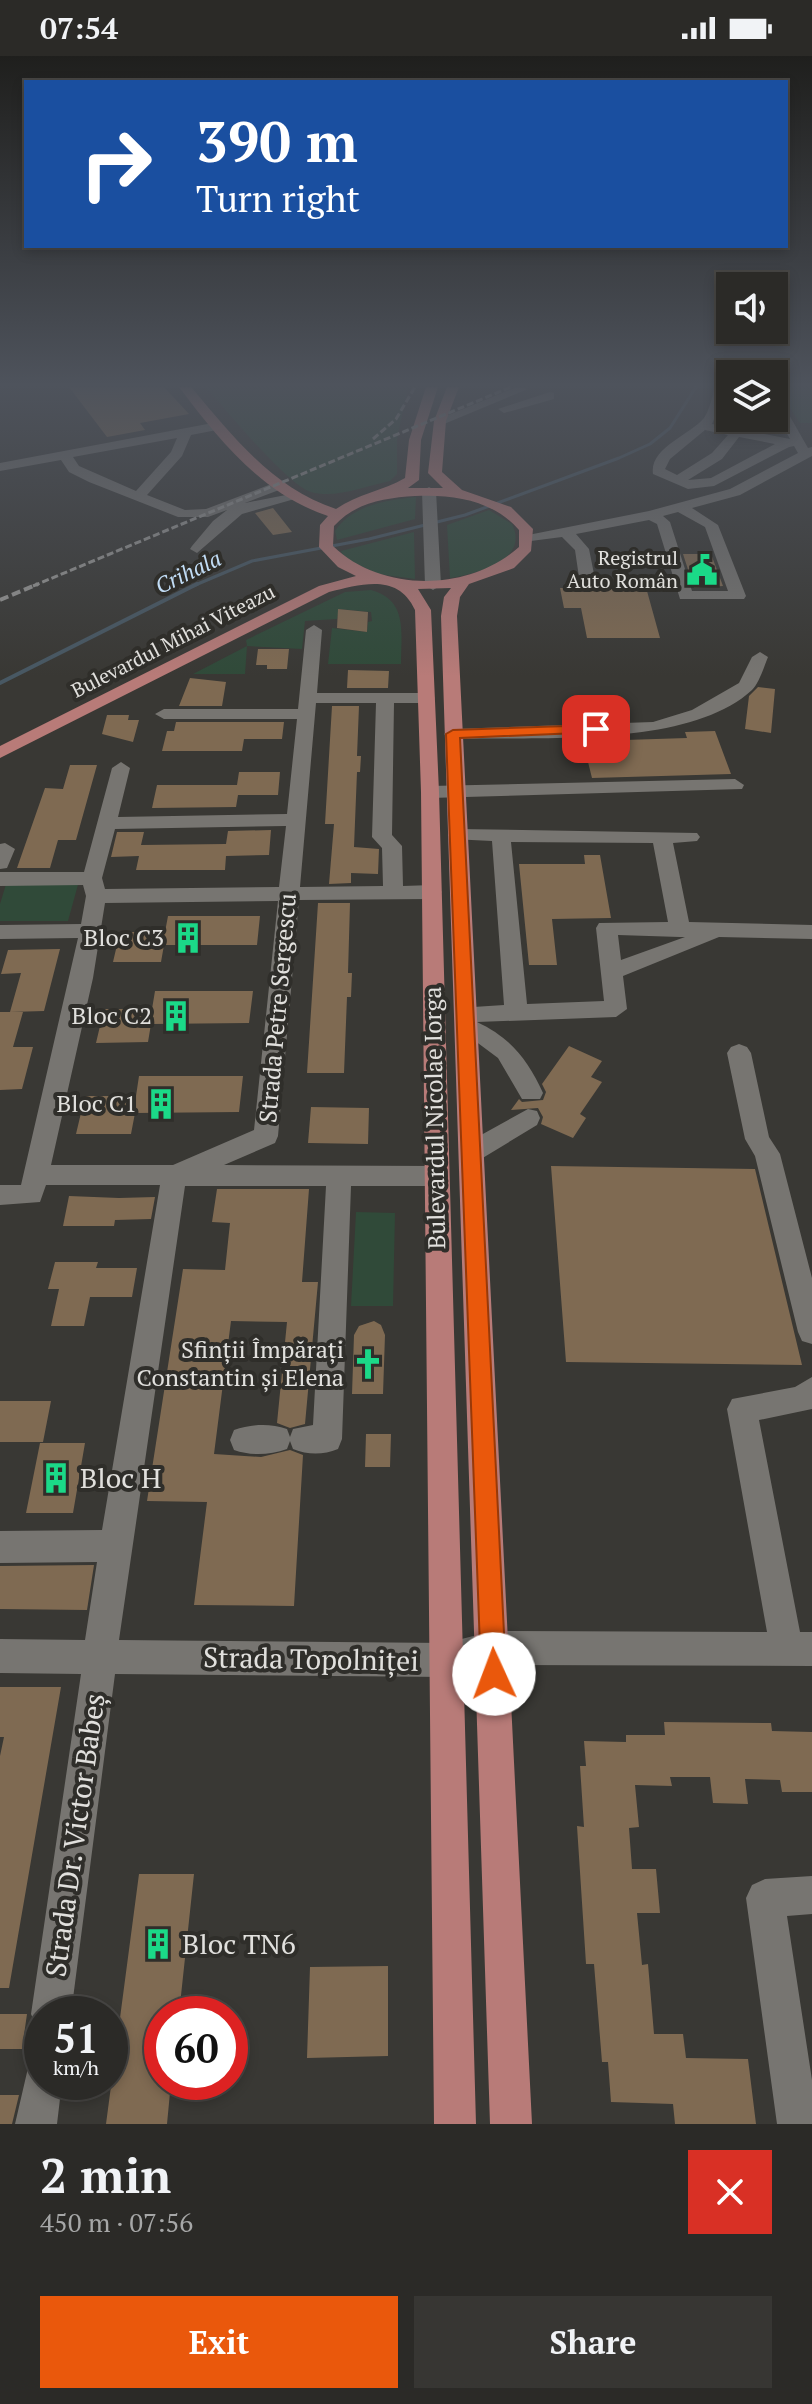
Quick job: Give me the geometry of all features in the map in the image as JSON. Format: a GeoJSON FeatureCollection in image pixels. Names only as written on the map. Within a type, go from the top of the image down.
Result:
{"type":"FeatureCollection","features":[{"type":"Feature","properties":{"kind":"main road"},"geometry":{"type":"LineString","coordinates":[[271,484],[291,498],[337,514]]}},
{"type":"Feature","properties":{"kind":"main road"},"geometry":{"type":"LineString","coordinates":[[387,494],[406,484]]}},
{"type":"Feature","properties":{"kind":"main road"},"geometry":{"type":"LineString","coordinates":[[447,484],[458,494]]}},
{"type":"Feature","properties":{"kind":"main road"},"geometry":{"type":"LineString","coordinates":[[429,491],[485,500],[508,510],[526,529],[528,539],[520,557],[510,565],[463,582],[433,585],[370,577],[334,558],[324,538],[327,525],[337,514],[359,502],[387,494],[429,491]]}},
{"type":"Feature","properties":{"kind":"main road","name":"Bulevardul Mihai Viteazu"},"geometry":{"type":"LineString","coordinates":[[0,753],[312,581],[334,558]]}},
{"type":"Feature","properties":{"kind":"main road","name":"Bulevardul Mihai Viteazu"},"geometry":{"type":"LineString","coordinates":[[0,741],[324,589],[370,577]]}},
{"type":"Feature","properties":{"kind":"main road","name":"Bulevardul Nicolae Iorga"},"geometry":{"type":"LineString","coordinates":[[463,582],[452,597],[449,611],[511,2124]]}},
{"type":"Feature","properties":{"kind":"main road","name":"Bulevardul Nicolae Iorga"},"geometry":{"type":"LineString","coordinates":[[402,583],[417,597],[423,610],[430,792],[455,2124]]}},
{"type":"Feature","properties":{"kind":"street"},"geometry":{"type":"LineString","coordinates":[[111,484],[195,516],[274,487]]}},
{"type":"Feature","properties":{"kind":"street"},"geometry":{"type":"LineString","coordinates":[[140,495],[150,484]]}},
{"type":"Feature","properties":{"kind":"street"},"geometry":{"type":"LineString","coordinates":[[570,536],[735,492],[747,484]]}},
{"type":"Feature","properties":{"kind":"street"},"geometry":{"type":"LineString","coordinates":[[429,491],[433,585]]}},
{"type":"Feature","properties":{"kind":"street"},"geometry":{"type":"LineString","coordinates":[[197,549],[216,522],[236,509],[291,498]]}},
{"type":"Feature","properties":{"kind":"street"},"geometry":{"type":"LineString","coordinates":[[651,515],[663,522],[686,596],[738,596],[711,525],[680,507]]}},
{"type":"Feature","properties":{"kind":"street"},"geometry":{"type":"LineString","coordinates":[[528,539],[635,531]]}},
{"type":"Feature","properties":{"kind":"street"},"geometry":{"type":"LineString","coordinates":[[570,536],[582,549],[588,584]]}},
{"type":"Feature","properties":{"kind":"street","name":"Strada Petre Sergescu"},"geometry":{"type":"LineString","coordinates":[[174,1176],[266,1136],[314,630]]}},
{"type":"Feature","properties":{"kind":"street"},"geometry":{"type":"LineString","coordinates":[[453,734],[654,727],[698,714],[746,686],[760,657]]}},
{"type":"Feature","properties":{"kind":"street"},"geometry":{"type":"LineString","coordinates":[[385,698],[382,837],[392,846],[393,892]]}},
{"type":"Feature","properties":{"kind":"street"},"geometry":{"type":"LineString","coordinates":[[164,714],[385,698],[426,698]]}},
{"type":"Feature","properties":{"kind":"street"},"geometry":{"type":"LineString","coordinates":[[0,1195],[31,1195],[90,931],[94,887],[106,823],[121,768]]}},
{"type":"Feature","properties":{"kind":"street"},"geometry":{"type":"LineString","coordinates":[[430,792],[735,785]]}},
{"type":"Feature","properties":{"kind":"street"},"geometry":{"type":"LineString","coordinates":[[106,823],[295,820]]}},
{"type":"Feature","properties":{"kind":"street"},"geometry":{"type":"LineString","coordinates":[[458,835],[690,837]]}},
{"type":"Feature","properties":{"kind":"street"},"geometry":{"type":"LineString","coordinates":[[501,835],[516,1012]]}},
{"type":"Feature","properties":{"kind":"street"},"geometry":{"type":"LineString","coordinates":[[662,836],[680,930]]}},
{"type":"Feature","properties":{"kind":"street"},"geometry":{"type":"LineString","coordinates":[[0,879],[94,887],[289,894],[432,892]]}},
{"type":"Feature","properties":{"kind":"street"},"geometry":{"type":"LineString","coordinates":[[466,1020],[516,1012],[616,1009],[607,928],[812,932]]}},
{"type":"Feature","properties":{"kind":"street"},"geometry":{"type":"LineString","coordinates":[[0,932],[90,931]]}},
{"type":"Feature","properties":{"kind":"street"},"geometry":{"type":"LineString","coordinates":[[612,972],[721,931]]}},
{"type":"Feature","properties":{"kind":"street"},"geometry":{"type":"LineString","coordinates":[[466,1020],[516,1059],[530,1106],[472,1152]]}},
{"type":"Feature","properties":{"kind":"street"},"geometry":{"type":"LineString","coordinates":[[739,1053],[757,1139],[767,1154],[812,1332]]}},
{"type":"Feature","properties":{"kind":"street"},"geometry":{"type":"LineString","coordinates":[[36,1175],[436,1176]]}},
{"type":"Feature","properties":{"kind":"street"},"geometry":{"type":"LineString","coordinates":[[245,1440],[327,1439],[339,1175]]}},
{"type":"Feature","properties":{"kind":"street"},"geometry":{"type":"LineString","coordinates":[[100,1656],[174,1176]]}},
{"type":"Feature","properties":{"kind":"street"},"geometry":{"type":"LineString","coordinates":[[799,1649],[742,1409],[802,1399],[812,1390]]}},
{"type":"Feature","properties":{"kind":"street"},"geometry":{"type":"LineString","coordinates":[[0,1547],[115,1546]]}},
{"type":"Feature","properties":{"kind":"street","name":"Strada Topolniței"},"geometry":{"type":"LineString","coordinates":[[0,1656],[446,1660],[493,1648],[799,1649]]}},
{"type":"Feature","properties":{"kind":"street","name":"Strada Dr. Victor Babeș"},"geometry":{"type":"LineString","coordinates":[[53,1996],[100,1656]]}},
{"type":"Feature","properties":{"kind":"street"},"geometry":{"type":"LineString","coordinates":[[798,2124],[765,1898],[812,1895]]}},
{"type":"Feature","properties":{"kind":"street"},"geometry":{"type":"LineString","coordinates":[[36,2124],[39,2100]]}},
{"type":"Feature","properties":{"kind":"green space"},"geometry":{"type":"Polygon","coordinates":[[[297,484],[380,484],[330,494],[311,492],[297,484]]]}},
{"type":"Feature","properties":{"kind":"green space"},"geometry":{"type":"Polygon","coordinates":[[[416,497],[415,519],[337,540],[335,531],[360,510],[382,502],[416,497]]]}},
{"type":"Feature","properties":{"kind":"green space"},"geometry":{"type":"Polygon","coordinates":[[[489,510],[512,524],[516,536],[514,547],[507,556],[486,569],[450,578],[447,525],[489,510]]]}},
{"type":"Feature","properties":{"kind":"green space"},"geometry":{"type":"Polygon","coordinates":[[[414,532],[415,579],[378,574],[344,558],[341,551],[414,532]]]}},
{"type":"Feature","properties":{"kind":"green space"},"geometry":{"type":"Polygon","coordinates":[[[371,590],[383,595],[397,609],[400,619],[401,664],[328,664],[332,628],[367,632],[368,622],[372,621],[371,612],[339,609],[337,619],[305,621],[302,649],[247,646],[246,640],[345,592],[371,590]]]}},
{"type":"Feature","properties":{"kind":"green space"},"geometry":{"type":"Polygon","coordinates":[[[247,646],[245,674],[193,674],[247,646]]]}},
{"type":"Feature","properties":{"kind":"green space"},"geometry":{"type":"Polygon","coordinates":[[[7,881],[79,881],[68,921],[0,921],[0,904],[7,881]]]}},
{"type":"Feature","properties":{"kind":"green space"},"geometry":{"type":"Polygon","coordinates":[[[356,1212],[395,1213],[393,1306],[351,1306],[356,1212]]]}},
{"type":"Feature","properties":{"kind":"building"},"geometry":{"type":"Polygon","coordinates":[[[273,508],[292,532],[273,535],[255,513],[273,508]]]}},
{"type":"Feature","properties":{"kind":"building","name":"Registrul Auto Român"},"geometry":{"type":"Polygon","coordinates":[[[683,554],[711,554],[723,586],[694,588],[683,554]]]}},
{"type":"Feature","properties":{"kind":"building"},"geometry":{"type":"Polygon","coordinates":[[[560,588],[580,588],[586,592],[596,588],[647,591],[660,638],[587,638],[581,608],[564,608],[560,588]]]}},
{"type":"Feature","properties":{"kind":"building"},"geometry":{"type":"Polygon","coordinates":[[[338,609],[368,612],[367,632],[337,628],[338,609]]]}},
{"type":"Feature","properties":{"kind":"building"},"geometry":{"type":"Polygon","coordinates":[[[258,649],[289,649],[287,669],[267,669],[267,665],[256,665],[258,649]]]}},
{"type":"Feature","properties":{"kind":"building"},"geometry":{"type":"Polygon","coordinates":[[[348,670],[389,671],[388,688],[347,688],[348,670]]]}},
{"type":"Feature","properties":{"kind":"building"},"geometry":{"type":"Polygon","coordinates":[[[190,678],[226,682],[222,706],[179,706],[190,678]]]}},
{"type":"Feature","properties":{"kind":"building"},"geometry":{"type":"Polygon","coordinates":[[[758,687],[775,689],[771,733],[745,729],[749,696],[758,687]]]}},
{"type":"Feature","properties":{"kind":"building"},"geometry":{"type":"Polygon","coordinates":[[[332,706],[359,706],[357,756],[361,756],[360,772],[357,772],[354,847],[379,849],[378,874],[351,873],[351,883],[329,884],[334,824],[325,824],[332,706]]]}},
{"type":"Feature","properties":{"kind":"building"},"geometry":{"type":"Polygon","coordinates":[[[107,715],[129,715],[128,720],[139,720],[133,742],[102,734],[107,715]]]}},
{"type":"Feature","properties":{"kind":"building"},"geometry":{"type":"Polygon","coordinates":[[[176,722],[284,722],[282,739],[244,739],[242,751],[162,751],[167,731],[174,731],[176,722]]]}},
{"type":"Feature","properties":{"kind":"building"},"geometry":{"type":"Polygon","coordinates":[[[715,731],[731,774],[592,778],[586,754],[597,754],[594,741],[687,738],[685,732],[715,731]]]}},
{"type":"Feature","properties":{"kind":"building"},"geometry":{"type":"Polygon","coordinates":[[[70,765],[97,765],[76,840],[58,840],[50,868],[17,868],[45,788],[63,789],[70,765]]]}},
{"type":"Feature","properties":{"kind":"building"},"geometry":{"type":"Polygon","coordinates":[[[239,772],[280,772],[278,795],[238,795],[236,807],[152,808],[157,785],[237,785],[239,772]]]}},
{"type":"Feature","properties":{"kind":"building"},"geometry":{"type":"Polygon","coordinates":[[[271,830],[269,855],[226,856],[225,870],[136,870],[139,856],[111,857],[117,832],[144,832],[141,845],[226,844],[228,831],[271,830]]]}},
{"type":"Feature","properties":{"kind":"building"},"geometry":{"type":"Polygon","coordinates":[[[584,855],[600,855],[611,918],[552,919],[557,965],[529,965],[519,864],[585,864],[584,855]]]}},
{"type":"Feature","properties":{"kind":"building"},"geometry":{"type":"Polygon","coordinates":[[[318,903],[350,903],[348,973],[352,973],[351,997],[347,997],[344,1073],[307,1073],[318,903]]]}},
{"type":"Feature","properties":{"kind":"building","name":"Bloc C3"},"geometry":{"type":"Polygon","coordinates":[[[168,916],[260,916],[257,945],[164,945],[161,962],[113,962],[120,932],[165,932],[168,916]]]}},
{"type":"Feature","properties":{"kind":"building"},"geometry":{"type":"Polygon","coordinates":[[[60,949],[44,1011],[10,1012],[21,973],[1,974],[8,950],[60,949]]]}},
{"type":"Feature","properties":{"kind":"building","name":"Bloc C2"},"geometry":{"type":"Polygon","coordinates":[[[155,991],[253,991],[249,1023],[151,1024],[148,1042],[96,1043],[104,1009],[152,1009],[155,991]]]}},
{"type":"Feature","properties":{"kind":"building"},"geometry":{"type":"Polygon","coordinates":[[[0,1012],[23,1012],[13,1047],[33,1047],[22,1089],[0,1090],[0,1012]]]}},
{"type":"Feature","properties":{"kind":"building"},"geometry":{"type":"Polygon","coordinates":[[[569,1046],[602,1061],[591,1077],[602,1082],[580,1114],[586,1118],[573,1138],[541,1124],[543,1117],[538,1108],[511,1110],[519,1099],[522,1102],[543,1100],[546,1092],[542,1084],[569,1046]]]}},
{"type":"Feature","properties":{"kind":"building","name":"Bloc C1"},"geometry":{"type":"Polygon","coordinates":[[[139,1076],[243,1076],[239,1112],[135,1113],[131,1134],[76,1134],[85,1096],[136,1096],[139,1076]]]}},
{"type":"Feature","properties":{"kind":"building"},"geometry":{"type":"Polygon","coordinates":[[[311,1107],[369,1108],[368,1144],[308,1143],[311,1107]]]}},
{"type":"Feature","properties":{"kind":"building"},"geometry":{"type":"Polygon","coordinates":[[[551,1166],[755,1169],[802,1365],[566,1362],[551,1166]]]}},
{"type":"Feature","properties":{"kind":"building"},"geometry":{"type":"Polygon","coordinates":[[[217,1189],[309,1189],[302,1282],[318,1282],[305,1424],[290,1428],[277,1423],[287,1322],[231,1321],[214,1454],[261,1457],[290,1450],[303,1455],[294,1606],[194,1605],[207,1502],[147,1501],[183,1269],[225,1270],[230,1223],[212,1222],[217,1189]]]}},
{"type":"Feature","properties":{"kind":"building"},"geometry":{"type":"Polygon","coordinates":[[[69,1196],[155,1197],[151,1219],[115,1220],[114,1226],[63,1226],[69,1196]]]}},
{"type":"Feature","properties":{"kind":"building"},"geometry":{"type":"Polygon","coordinates":[[[55,1262],[98,1262],[96,1268],[137,1268],[132,1297],[90,1297],[84,1326],[51,1326],[59,1289],[48,1289],[55,1262]]]}},
{"type":"Feature","properties":{"kind":"building","name":"Sfinții Împărați Constantin și Elena"},"geometry":{"type":"Polygon","coordinates":[[[374,1321],[381,1325],[385,1335],[383,1394],[352,1394],[354,1335],[359,1326],[374,1321]]]}},
{"type":"Feature","properties":{"kind":"building"},"geometry":{"type":"Polygon","coordinates":[[[0,1401],[51,1401],[43,1442],[0,1442],[0,1401]]]}},
{"type":"Feature","properties":{"kind":"building"},"geometry":{"type":"Polygon","coordinates":[[[366,1434],[391,1434],[390,1467],[365,1467],[366,1434]]]}},
{"type":"Feature","properties":{"kind":"building","name":"Bloc H"},"geometry":{"type":"Polygon","coordinates":[[[40,1443],[85,1443],[73,1513],[26,1513],[40,1443]]]}},
{"type":"Feature","properties":{"kind":"building"},"geometry":{"type":"Polygon","coordinates":[[[94,1565],[87,1610],[0,1609],[0,1566],[94,1565]]]}},
{"type":"Feature","properties":{"kind":"building"},"geometry":{"type":"Polygon","coordinates":[[[0,1687],[61,1687],[9,1988],[0,1988],[0,1756],[4,1737],[0,1737],[0,1687]]]}},
{"type":"Feature","properties":{"kind":"building"},"geometry":{"type":"Polygon","coordinates":[[[664,1722],[771,1723],[772,1731],[812,1732],[812,1792],[782,1792],[780,1780],[745,1779],[748,1804],[713,1803],[710,1777],[670,1777],[672,1786],[635,1785],[639,1827],[629,1828],[632,1869],[656,1869],[660,1913],[637,1913],[642,1965],[648,1964],[654,2034],[683,2034],[686,2058],[748,2059],[756,2124],[675,2124],[673,2104],[611,2102],[608,2062],[602,2062],[594,1964],[586,1964],[577,1826],[584,1827],[580,1766],[586,1766],[584,1741],[626,1742],[626,1735],[665,1735],[664,1722]]]}},
{"type":"Feature","properties":{"kind":"building","name":"Bloc TN6"},"geometry":{"type":"Polygon","coordinates":[[[139,1874],[194,1874],[181,1996],[144,1996],[144,2100],[169,2100],[167,2124],[106,2124],[109,2100],[128,2100],[128,1996],[123,1996],[139,1874]]]}},
{"type":"Feature","properties":{"kind":"building"},"geometry":{"type":"Polygon","coordinates":[[[388,1966],[388,2056],[307,2058],[310,1967],[388,1966]]]}},
{"type":"Feature","properties":{"kind":"building"},"geometry":{"type":"Polygon","coordinates":[[[0,2014],[24,2014],[22,2049],[0,2049],[0,2014]]]}},
{"type":"Feature","properties":{"kind":"building"},"geometry":{"type":"Polygon","coordinates":[[[0,2095],[19,2095],[12,2124],[0,2124],[0,2095]]]}},
{"type":"Feature","properties":{"kind":"waterway","name":"Crihala"},"geometry":{"type":"LineString","coordinates":[[193,586],[252,561],[369,539],[465,515],[550,484]]}},
{"type":"Feature","properties":{"kind":"waterway","name":"Crihala"},"geometry":{"type":"LineString","coordinates":[[193,586],[197,584]]}},
{"type":"Feature","properties":{"kind":"waterway","name":"Crihala"},"geometry":{"type":"LineString","coordinates":[[0,683],[193,586]]}},
{"type":"Feature","properties":{"kind":"railway"},"geometry":{"type":"LineString","coordinates":[[33,586],[279,484]]}},
{"type":"Feature","properties":{"kind":"railway"},"geometry":{"type":"LineString","coordinates":[[0,600],[38,584]]}},
{"type":"Feature","properties":{"kind":"place","name":"Registrul Auto Român"},"geometry":{"type":"Point","coordinates":[702,570]}},
{"type":"Feature","properties":{"kind":"place","name":"Bloc C3"},"geometry":{"type":"Point","coordinates":[188,938]}},
{"type":"Feature","properties":{"kind":"place","name":"Bloc C2"},"geometry":{"type":"Point","coordinates":[176,1016]}},
{"type":"Feature","properties":{"kind":"place","name":"Bloc C1"},"geometry":{"type":"Point","coordinates":[161,1104]}},
{"type":"Feature","properties":{"kind":"place","name":"Sfinții Împărați Constantin și Elena"},"geometry":{"type":"Point","coordinates":[368,1364]}},
{"type":"Feature","properties":{"kind":"place","name":"Bloc H"},"geometry":{"type":"Point","coordinates":[56,1478]}},
{"type":"Feature","properties":{"kind":"place","name":"Bloc TN6"},"geometry":{"type":"Point","coordinates":[158,1944]}},
{"type":"Feature","properties":{"kind":"route"},"geometry":{"type":"LineString","coordinates":[[494,1674],[453,734],[596,729]]}}]}
